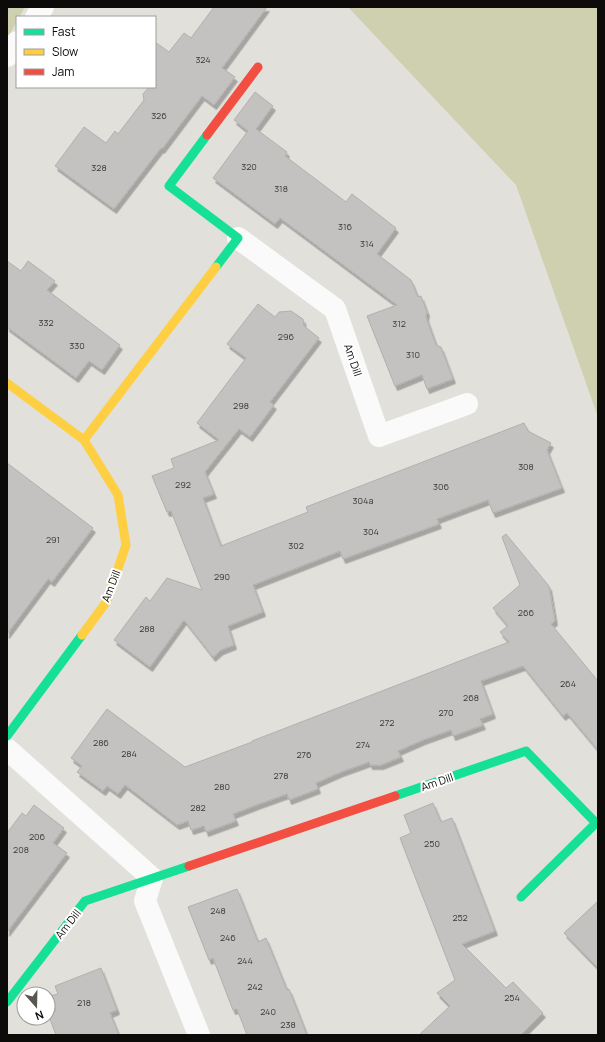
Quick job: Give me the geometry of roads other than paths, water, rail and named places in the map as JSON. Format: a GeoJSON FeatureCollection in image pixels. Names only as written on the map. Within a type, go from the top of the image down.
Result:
{"type":"FeatureCollection","features":[{"type":"Feature","properties":{"kind":"street"},"geometry":{"type":"LineString","coordinates":[[37,16],[43,7]]}},
{"type":"Feature","properties":{"kind":"street"},"geometry":{"type":"LineString","coordinates":[[7,56],[16,43]]}},
{"type":"Feature","properties":{"kind":"street","name":"Am Dill"},"geometry":{"type":"LineString","coordinates":[[258,67],[170,186],[335,310],[379,436],[467,404]]}},
{"type":"Feature","properties":{"kind":"street"},"geometry":{"type":"LineString","coordinates":[[84,440],[238,238]]}},
{"type":"Feature","properties":{"kind":"street","name":"Am Dill"},"geometry":{"type":"LineString","coordinates":[[7,383],[84,440],[118,495],[126,545],[107,601],[7,736]]}},
{"type":"Feature","properties":{"kind":"street"},"geometry":{"type":"LineString","coordinates":[[7,749],[152,878],[145,901],[199,1035]]}},
{"type":"Feature","properties":{"kind":"street","name":"Am Dill"},"geometry":{"type":"LineString","coordinates":[[7,1002],[85,901],[526,751],[596,823],[521,897]]}}]}
